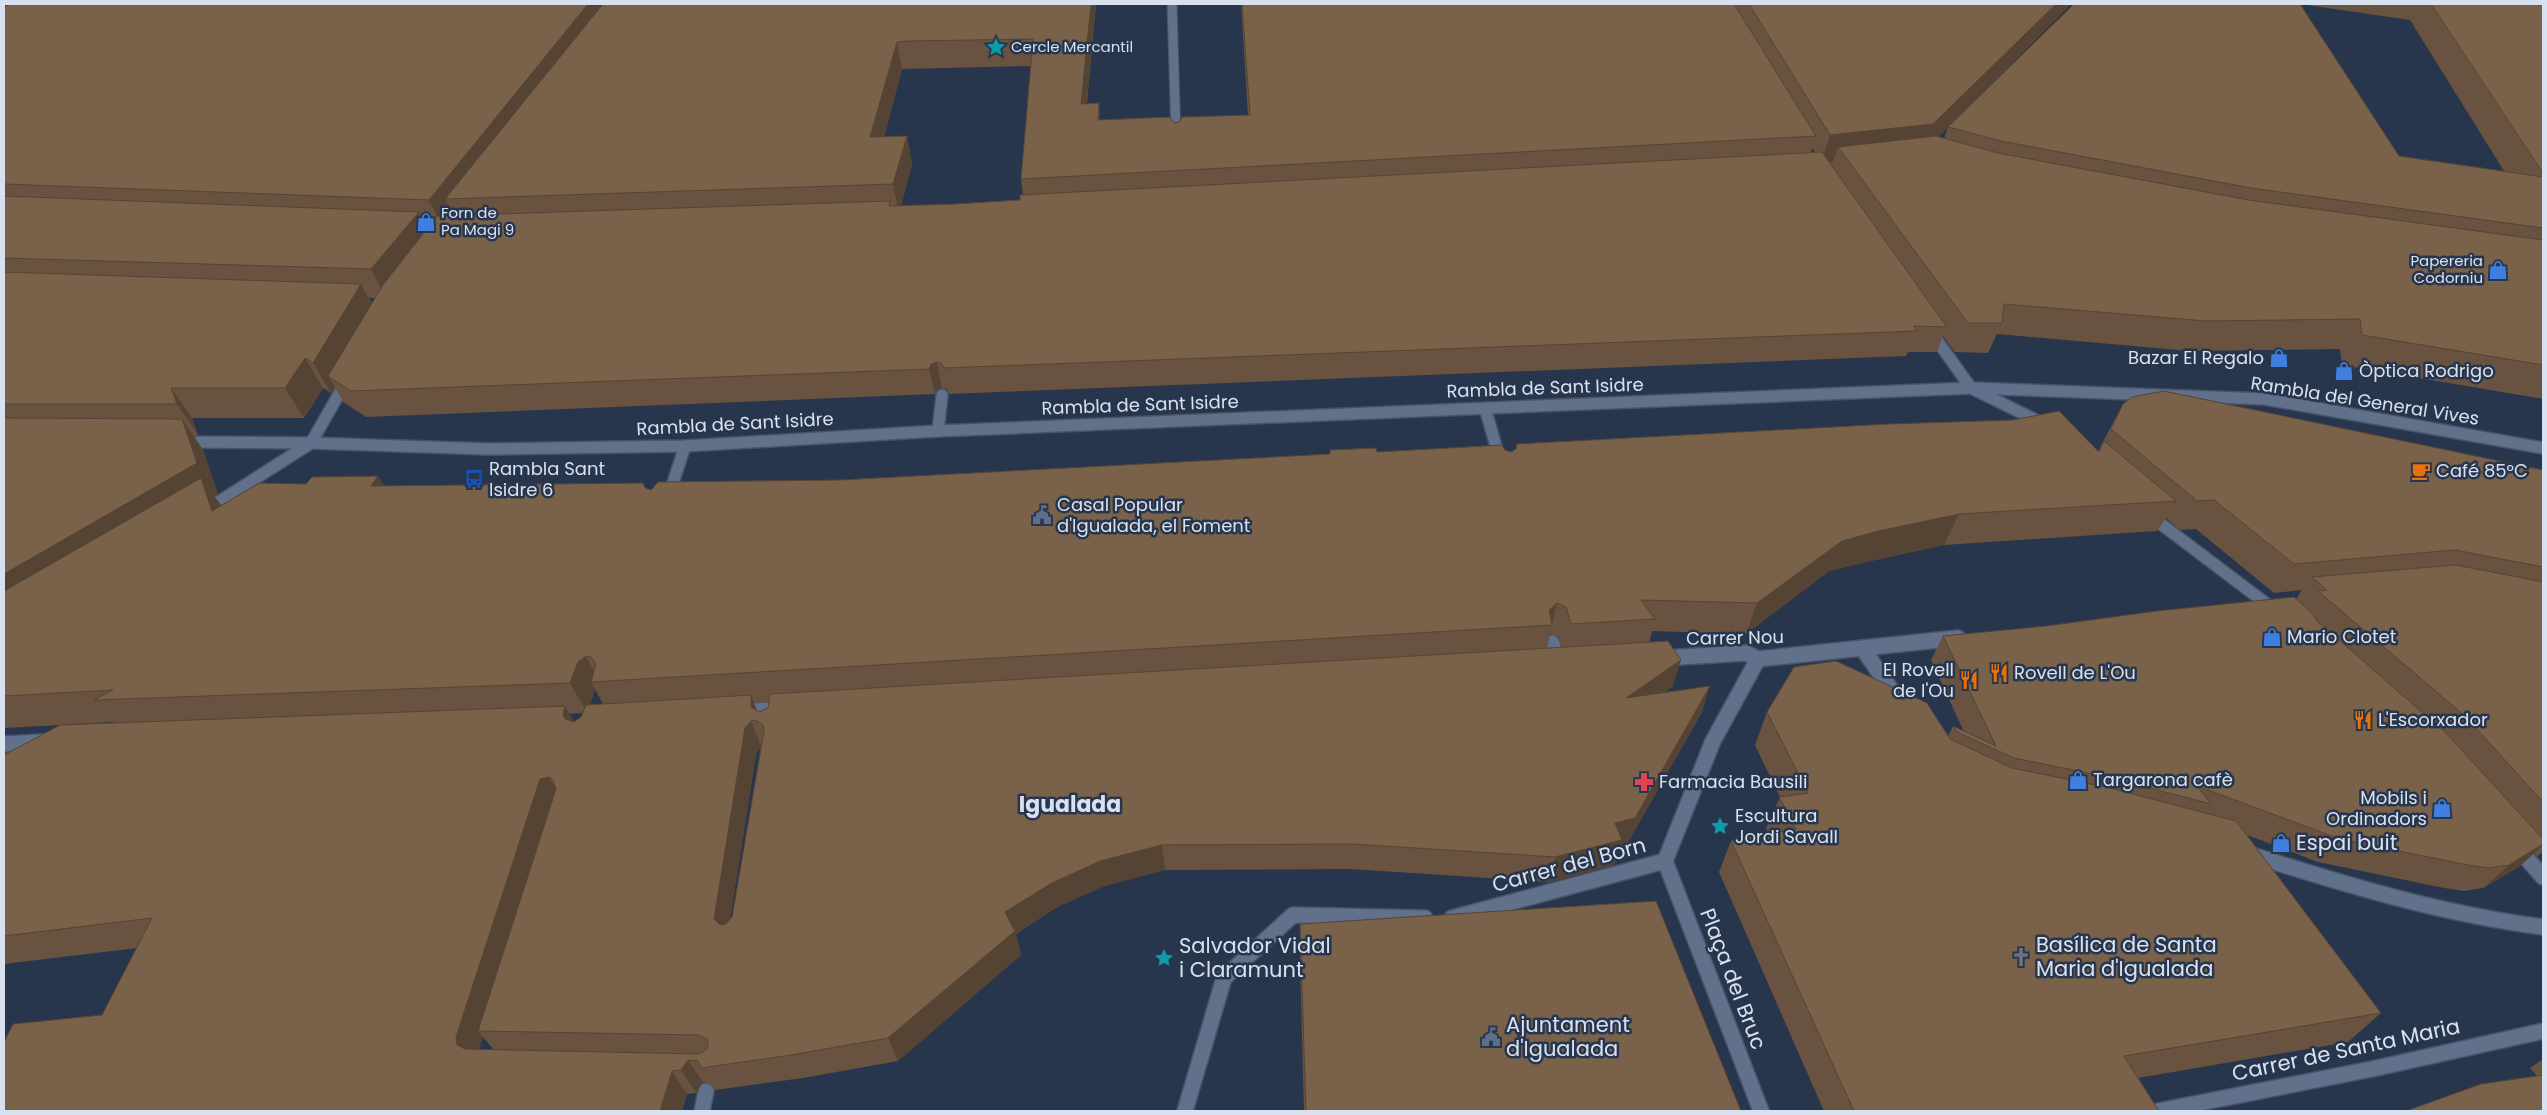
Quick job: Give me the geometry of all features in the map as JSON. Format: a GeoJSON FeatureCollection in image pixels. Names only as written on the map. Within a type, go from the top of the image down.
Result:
{"type":"FeatureCollection","features":[{"type":"Feature","properties":{"kind":"street"},"geometry":{"type":"LineString","coordinates":[[1172,4],[1177,145]]}},
{"type":"Feature","properties":{"kind":"street"},"geometry":{"type":"LineString","coordinates":[[1925,324],[1971,388],[2060,431]]}},
{"type":"Feature","properties":{"kind":"street"},"geometry":{"type":"LineString","coordinates":[[196,516],[311,443],[356,366]]}},
{"type":"Feature","properties":{"kind":"street","name":"Rambla de Sant Isidre"},"geometry":{"type":"LineString","coordinates":[[172,442],[311,443],[488,449],[685,446],[938,431],[1971,388]]}},
{"type":"Feature","properties":{"kind":"street","name":"Rambla del General Vives"},"geometry":{"type":"LineString","coordinates":[[1971,388],[2265,399],[2543,448]]}},
{"type":"Feature","properties":{"kind":"street"},"geometry":{"type":"LineString","coordinates":[[938,431],[942,394]]}},
{"type":"Feature","properties":{"kind":"street"},"geometry":{"type":"LineString","coordinates":[[1485,408],[1505,475]]}},
{"type":"Feature","properties":{"kind":"street"},"geometry":{"type":"LineString","coordinates":[[663,513],[685,446]]}},
{"type":"Feature","properties":{"kind":"street"},"geometry":{"type":"LineString","coordinates":[[2142,509],[2172,534],[2265,601],[2287,621]]}},
{"type":"Feature","properties":{"kind":"street"},"geometry":{"type":"LineString","coordinates":[[2246,604],[2285,599]]}},
{"type":"Feature","properties":{"kind":"street","name":"Carrer Nou"},"geometry":{"type":"LineString","coordinates":[[1647,659],[1746,652],[1758,659],[1971,636]]}},
{"type":"Feature","properties":{"kind":"street"},"geometry":{"type":"LineString","coordinates":[[1538,666],[1562,664],[1552,643]]}},
{"type":"Feature","properties":{"kind":"street"},"geometry":{"type":"LineString","coordinates":[[1862,649],[1905,708]]}},
{"type":"Feature","properties":{"kind":"street","name":"Carrer del Born"},"geometry":{"type":"LineString","coordinates":[[1185,1111],[1224,978],[1293,915],[1451,918],[1665,862],[1713,741],[1758,659]]}},
{"type":"Feature","properties":{"kind":"street"},"geometry":{"type":"LineString","coordinates":[[723,713],[792,709]]}},
{"type":"Feature","properties":{"kind":"street"},"geometry":{"type":"LineString","coordinates":[[770,729],[772,710]]}},
{"type":"Feature","properties":{"kind":"street"},"geometry":{"type":"LineString","coordinates":[[4,744],[51,742]]}},
{"type":"Feature","properties":{"kind":"street"},"geometry":{"type":"LineString","coordinates":[[2510,840],[2543,877]]}},
{"type":"Feature","properties":{"kind":"street"},"geometry":{"type":"LineString","coordinates":[[2232,849],[2392,900],[2495,922],[2543,927]]}},
{"type":"Feature","properties":{"kind":"street","name":"Plaça del Bruc"},"geometry":{"type":"LineString","coordinates":[[1665,862],[1761,1111]]}},
{"type":"Feature","properties":{"kind":"street","name":"Carrer de Santa Maria"},"geometry":{"type":"LineString","coordinates":[[2158,1111],[2372,1069],[2543,1031]]}},
{"type":"Feature","properties":{"kind":"street"},"geometry":{"type":"LineString","coordinates":[[702,1111],[706,1091]]}},
{"type":"Feature","properties":{"kind":"building"},"geometry":{"type":"Polygon","coordinates":[[[10,4],[588,4],[429,200],[4,184],[4,7],[10,4]]]}},
{"type":"Feature","properties":{"kind":"building"},"geometry":{"type":"Polygon","coordinates":[[[603,4],[1091,4],[1081,104],[1099,103],[1098,120],[1169,117],[1175,123],[1179,122],[1182,117],[1250,115],[1242,4],[1734,4],[1816,136],[1021,179],[1033,39],[910,41],[897,42],[870,137],[907,136],[893,184],[445,199],[603,4]]]}},
{"type":"Feature","properties":{"kind":"building"},"geometry":{"type":"Polygon","coordinates":[[[1749,4],[2056,4],[1933,124],[1830,135],[1749,4]]]}},
{"type":"Feature","properties":{"kind":"building"},"geometry":{"type":"Polygon","coordinates":[[[2074,4],[2300,4],[2399,156],[2543,177],[2543,228],[2251,188],[2001,141],[1948,127],[2074,4]]]}},
{"type":"Feature","properties":{"kind":"building"},"geometry":{"type":"Polygon","coordinates":[[[2431,4],[2543,4],[2543,173],[2431,4]]]}},
{"type":"Feature","properties":{"kind":"building"},"geometry":{"type":"Polygon","coordinates":[[[1936,136],[1998,153],[2249,200],[2543,240],[2543,365],[2362,335],[2360,319],[2206,321],[2004,304],[2002,323],[1968,323],[1838,147],[1936,136]]]}},
{"type":"Feature","properties":{"kind":"building"},"geometry":{"type":"Polygon","coordinates":[[[1822,152],[1947,327],[1914,326],[1916,331],[944,368],[941,363],[937,362],[931,364],[929,369],[351,391],[328,376],[383,285],[437,216],[890,201],[889,206],[955,204],[1020,200],[1020,195],[1822,152]]]}},
{"type":"Feature","properties":{"kind":"building"},"geometry":{"type":"Polygon","coordinates":[[[4,196],[419,212],[371,269],[4,258],[4,196]]]}},
{"type":"Feature","properties":{"kind":"building"},"geometry":{"type":"Polygon","coordinates":[[[4,272],[361,284],[313,363],[305,358],[285,388],[171,388],[177,404],[4,404],[4,272]]]}},
{"type":"Feature","properties":{"kind":"building"},"geometry":{"type":"Polygon","coordinates":[[[2164,391],[2543,470],[2543,567],[2455,550],[2294,564],[2214,500],[2197,501],[2111,429],[2123,404],[2132,397],[2164,391]]]}},
{"type":"Feature","properties":{"kind":"building"},"geometry":{"type":"Polygon","coordinates":[[[2059,411],[2099,452],[2104,441],[2176,501],[1959,514],[1879,531],[1842,541],[1757,603],[1641,600],[1655,619],[1571,624],[1566,607],[1557,603],[1549,610],[1552,625],[591,682],[596,664],[591,657],[586,656],[578,662],[570,683],[94,700],[113,690],[4,696],[4,591],[201,478],[212,511],[259,483],[306,484],[312,477],[378,476],[371,486],[643,483],[645,488],[651,490],[658,482],[840,480],[1330,454],[1330,450],[1376,448],[1377,452],[1502,445],[1505,450],[1511,452],[1516,449],[1517,444],[1889,424],[2013,420],[2059,411]]]}},
{"type":"Feature","properties":{"kind":"building"},"geometry":{"type":"Polygon","coordinates":[[[4,418],[182,419],[197,463],[4,574],[4,418]]]}},
{"type":"Feature","properties":{"kind":"building"},"geometry":{"type":"Polygon","coordinates":[[[2456,565],[2543,582],[2543,802],[2465,716],[2318,591],[2327,590],[2312,577],[2456,565]]]}},
{"type":"Feature","properties":{"kind":"building"},"geometry":{"type":"Polygon","coordinates":[[[2294,597],[2313,614],[2316,620],[2447,734],[2543,839],[2543,844],[2509,865],[2489,868],[2468,865],[2340,839],[2197,786],[2211,804],[2108,777],[2014,758],[1957,732],[1953,726],[1996,746],[1943,636],[2294,597]]]}},
{"type":"Feature","properties":{"kind":"building"},"geometry":{"type":"Polygon","coordinates":[[[1668,641],[1681,660],[1626,698],[1710,686],[1635,818],[1615,823],[1622,840],[1555,857],[1353,844],[1162,845],[1100,861],[1052,883],[1005,912],[1015,931],[888,1038],[701,1068],[698,1061],[688,1060],[681,1070],[672,1071],[660,1111],[4,1111],[4,1042],[13,1024],[102,1015],[152,918],[4,936],[4,755],[60,725],[565,706],[563,714],[565,719],[574,722],[581,717],[586,705],[751,695],[751,707],[759,712],[768,708],[770,694],[1668,641]],[[756,720],[751,721],[745,728],[714,919],[720,925],[726,924],[732,917],[764,731],[763,725],[756,720]],[[549,777],[540,779],[456,1037],[457,1045],[465,1049],[699,1054],[707,1049],[708,1040],[699,1035],[478,1031],[556,789],[553,780],[549,777]]]}},
{"type":"Feature","properties":{"kind":"building","name":"Basílica de Santa Maria d'Igualada"},"geometry":{"type":"Polygon","coordinates":[[[1836,661],[1927,703],[1950,739],[2012,768],[2110,788],[2236,821],[2381,1013],[2124,1056],[2159,1111],[1854,1111],[1731,841],[1796,829],[1779,797],[1808,793],[1767,712],[1794,667],[1836,661]]]}},
{"type":"Feature","properties":{"kind":"building","name":"Ajuntament d'Igualada"},"geometry":{"type":"Polygon","coordinates":[[[1656,901],[1741,1111],[1306,1111],[1300,924],[1656,901]]]}},
{"type":"Feature","properties":{"kind":"building"},"geometry":{"type":"Polygon","coordinates":[[[2543,1075],[2543,1111],[2406,1111],[2481,1084],[2543,1075]]]}},
{"type":"Feature","properties":{"kind":"place","name":"Cercle Mercantil"},"geometry":{"type":"Point","coordinates":[996,47]}},
{"type":"Feature","properties":{"kind":"place","name":"Forn de Pa Magi 9"},"geometry":{"type":"Point","coordinates":[426,222]}},
{"type":"Feature","properties":{"kind":"place","name":"Papereria Codorniu"},"geometry":{"type":"Point","coordinates":[2498,270]}},
{"type":"Feature","properties":{"kind":"place","name":"Bazar El Regalo"},"geometry":{"type":"Point","coordinates":[2279,358]}},
{"type":"Feature","properties":{"kind":"place","name":"Òptica Rodrigo"},"geometry":{"type":"Point","coordinates":[2344,371]}},
{"type":"Feature","properties":{"kind":"place","name":"Café 85°C"},"geometry":{"type":"Point","coordinates":[2421,471]}},
{"type":"Feature","properties":{"kind":"place","name":"Rambla Sant Isidre 6"},"geometry":{"type":"Point","coordinates":[474,479]}},
{"type":"Feature","properties":{"kind":"place","name":"Casal Popular d'Igualada, el Foment"},"geometry":{"type":"Point","coordinates":[1042,515]}},
{"type":"Feature","properties":{"kind":"place","name":"Mario Clotet"},"geometry":{"type":"Point","coordinates":[2272,637]}},
{"type":"Feature","properties":{"kind":"place","name":"Rovell de L'Ou"},"geometry":{"type":"Point","coordinates":[1999,673]}},
{"type":"Feature","properties":{"kind":"place","name":"El Rovell de I'Ou"},"geometry":{"type":"Point","coordinates":[1969,680]}},
{"type":"Feature","properties":{"kind":"place","name":"L'Escorxador"},"geometry":{"type":"Point","coordinates":[2363,720]}},
{"type":"Feature","properties":{"kind":"place","name":"Targarona cafè"},"geometry":{"type":"Point","coordinates":[2078,780]}},
{"type":"Feature","properties":{"kind":"place","name":"Farmacia Bausili"},"geometry":{"type":"Point","coordinates":[1644,782]}},
{"type":"Feature","properties":{"kind":"place","name":"Mobils i Ordinadors"},"geometry":{"type":"Point","coordinates":[2442,808]}},
{"type":"Feature","properties":{"kind":"place","name":"Escultura Jordi Savall"},"geometry":{"type":"Point","coordinates":[1720,826]}},
{"type":"Feature","properties":{"kind":"place","name":"Espai buit"},"geometry":{"type":"Point","coordinates":[2281,843]}},
{"type":"Feature","properties":{"kind":"place","name":"Basílica de Santa Maria d'Igualada"},"geometry":{"type":"Point","coordinates":[2021,957]}},
{"type":"Feature","properties":{"kind":"place","name":"Salvador Vidal i Claramunt"},"geometry":{"type":"Point","coordinates":[1164,958]}},
{"type":"Feature","properties":{"kind":"place","name":"Ajuntament d'Igualada"},"geometry":{"type":"Point","coordinates":[1491,1037]}},
{"type":"Feature","properties":{"kind":"district","name":"Igualada"},"geometry":{"type":"Point","coordinates":[1070,804]}}]}
